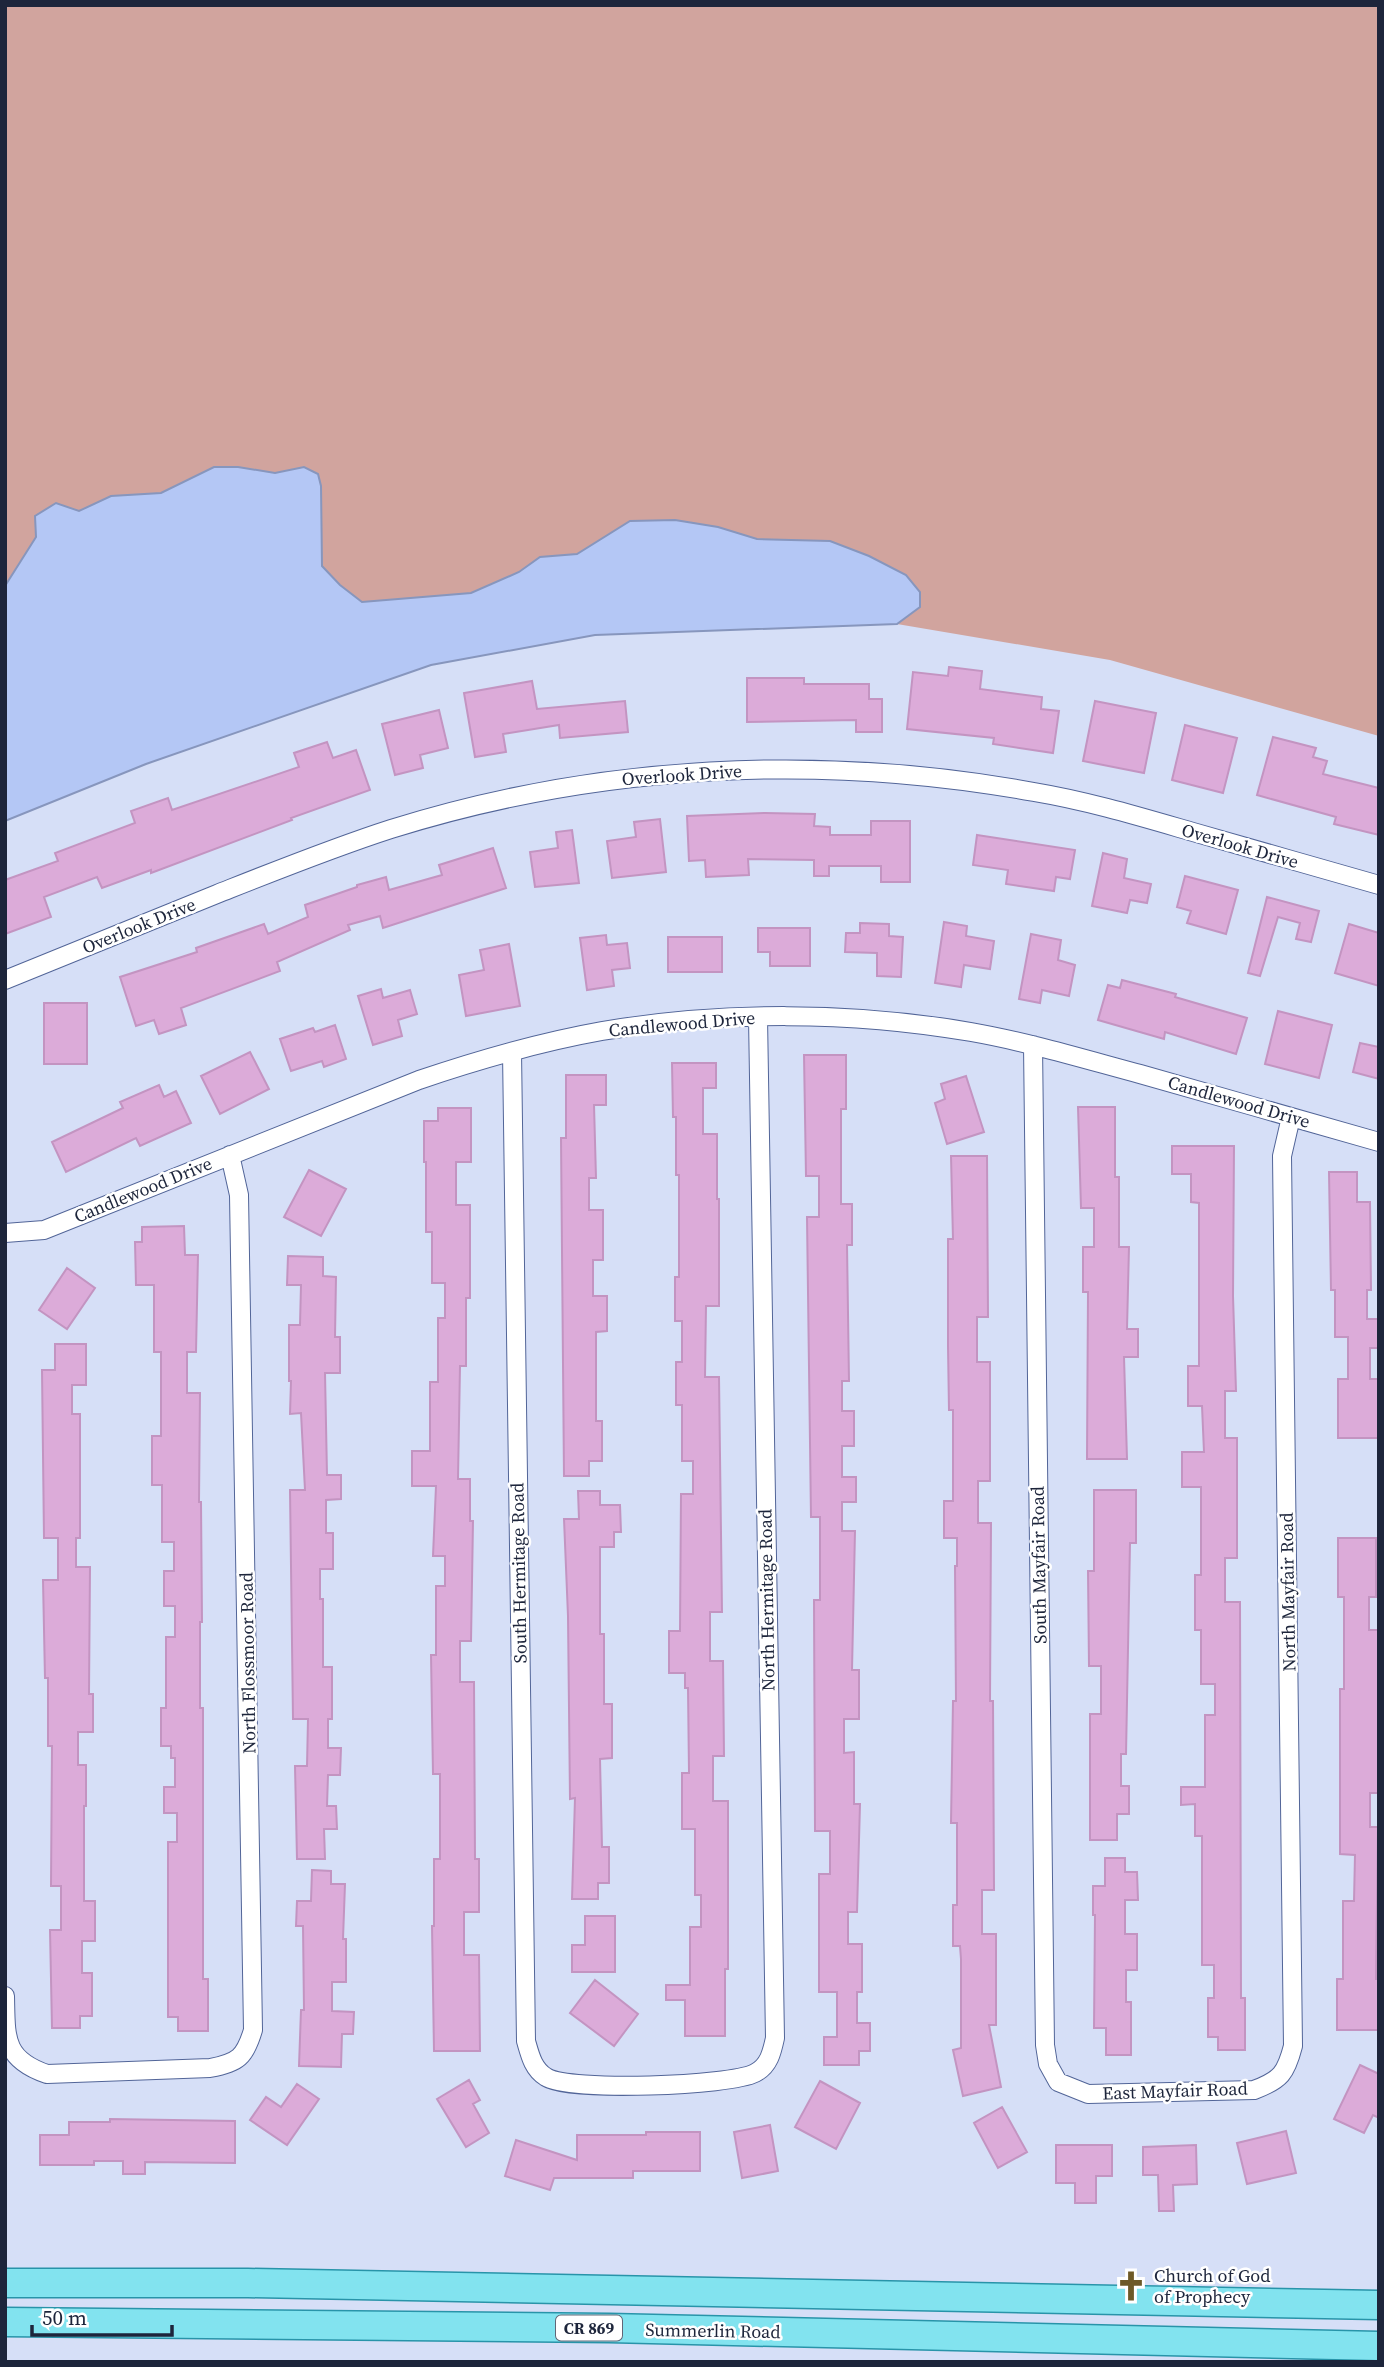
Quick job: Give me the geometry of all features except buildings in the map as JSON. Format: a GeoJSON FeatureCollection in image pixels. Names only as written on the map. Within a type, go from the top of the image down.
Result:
{"type":"FeatureCollection","features":[{"type":"Feature","properties":{"kind":"main road","name":"CR 869"},"geometry":{"type":"LineString","coordinates":[[5,2283],[248,2283],[1379,2305]]}},
{"type":"Feature","properties":{"kind":"main road","name":"Summerlin Road"},"geometry":{"type":"LineString","coordinates":[[5,2322],[609,2328],[1379,2346]]}},
{"type":"Feature","properties":{"kind":"street","name":"Overlook Drive"},"geometry":{"type":"LineString","coordinates":[[5,980],[309,858],[391,829],[555,788],[687,772],[787,769],[867,771],[942,778],[1036,792],[1127,813],[1379,885]]}},
{"type":"Feature","properties":{"kind":"street","name":"Candlewood Drive"},"geometry":{"type":"LineString","coordinates":[[5,1233],[44,1230],[419,1080],[512,1052],[601,1031],[636,1026],[758,1017],[836,1018],[970,1032],[1033,1045],[1379,1142]]}},
{"type":"Feature","properties":{"kind":"street","name":"North Hermitage Road"},"geometry":{"type":"LineString","coordinates":[[555,2080],[587,2086],[714,2082],[756,2073],[771,2058],[775,2038],[758,1017]]}},
{"type":"Feature","properties":{"kind":"street","name":"South Mayfair Road"},"geometry":{"type":"LineString","coordinates":[[1033,1045],[1045,2045],[1048,2064],[1058,2082]]}},
{"type":"Feature","properties":{"kind":"street","name":"South Hermitage Road"},"geometry":{"type":"LineString","coordinates":[[512,1052],[526,2041],[531,2063],[547,2078],[555,2080]]}},
{"type":"Feature","properties":{"kind":"street","name":"North Mayfair Road"},"geometry":{"type":"LineString","coordinates":[[1288,2068],[1294,2024],[1282,1156],[1291,1117]]}},
{"type":"Feature","properties":{"kind":"street","name":"North Flossmoor Road"},"geometry":{"type":"LineString","coordinates":[[7,2034],[11,2051],[27,2067],[47,2074],[210,2068],[232,2064],[247,2050],[253,2030],[239,1195],[230,1155]]}},
{"type":"Feature","properties":{"kind":"street"},"geometry":{"type":"LineString","coordinates":[[5,1996],[7,2034]]}},
{"type":"Feature","properties":{"kind":"street","name":"East Mayfair Road"},"geometry":{"type":"LineString","coordinates":[[1058,2082],[1088,2094],[1254,2090],[1274,2083],[1288,2068]]}},
{"type":"Feature","properties":{"kind":"shaded area"},"geometry":{"type":"Polygon","coordinates":[[[5,5],[1379,5],[1379,736],[1110,660],[897,624],[595,635],[431,665],[146,764],[5,821],[5,5]]]}},
{"type":"Feature","properties":{"kind":"water"},"geometry":{"type":"Polygon","coordinates":[[[214,467],[238,467],[275,473],[304,467],[318,474],[321,486],[322,566],[362,602],[471,593],[519,572],[540,557],[577,554],[630,521],[675,520],[718,527],[757,539],[830,541],[869,556],[906,575],[920,592],[920,607],[897,624],[595,635],[431,665],[146,764],[5,821],[5,586],[36,537],[35,516],[56,503],[79,511],[111,496],[161,493],[214,467]]]}},
{"type":"Feature","properties":{"kind":"place","name":"Church of God of Prophecy"},"geometry":{"type":"Point","coordinates":[1131,2286]}}]}
